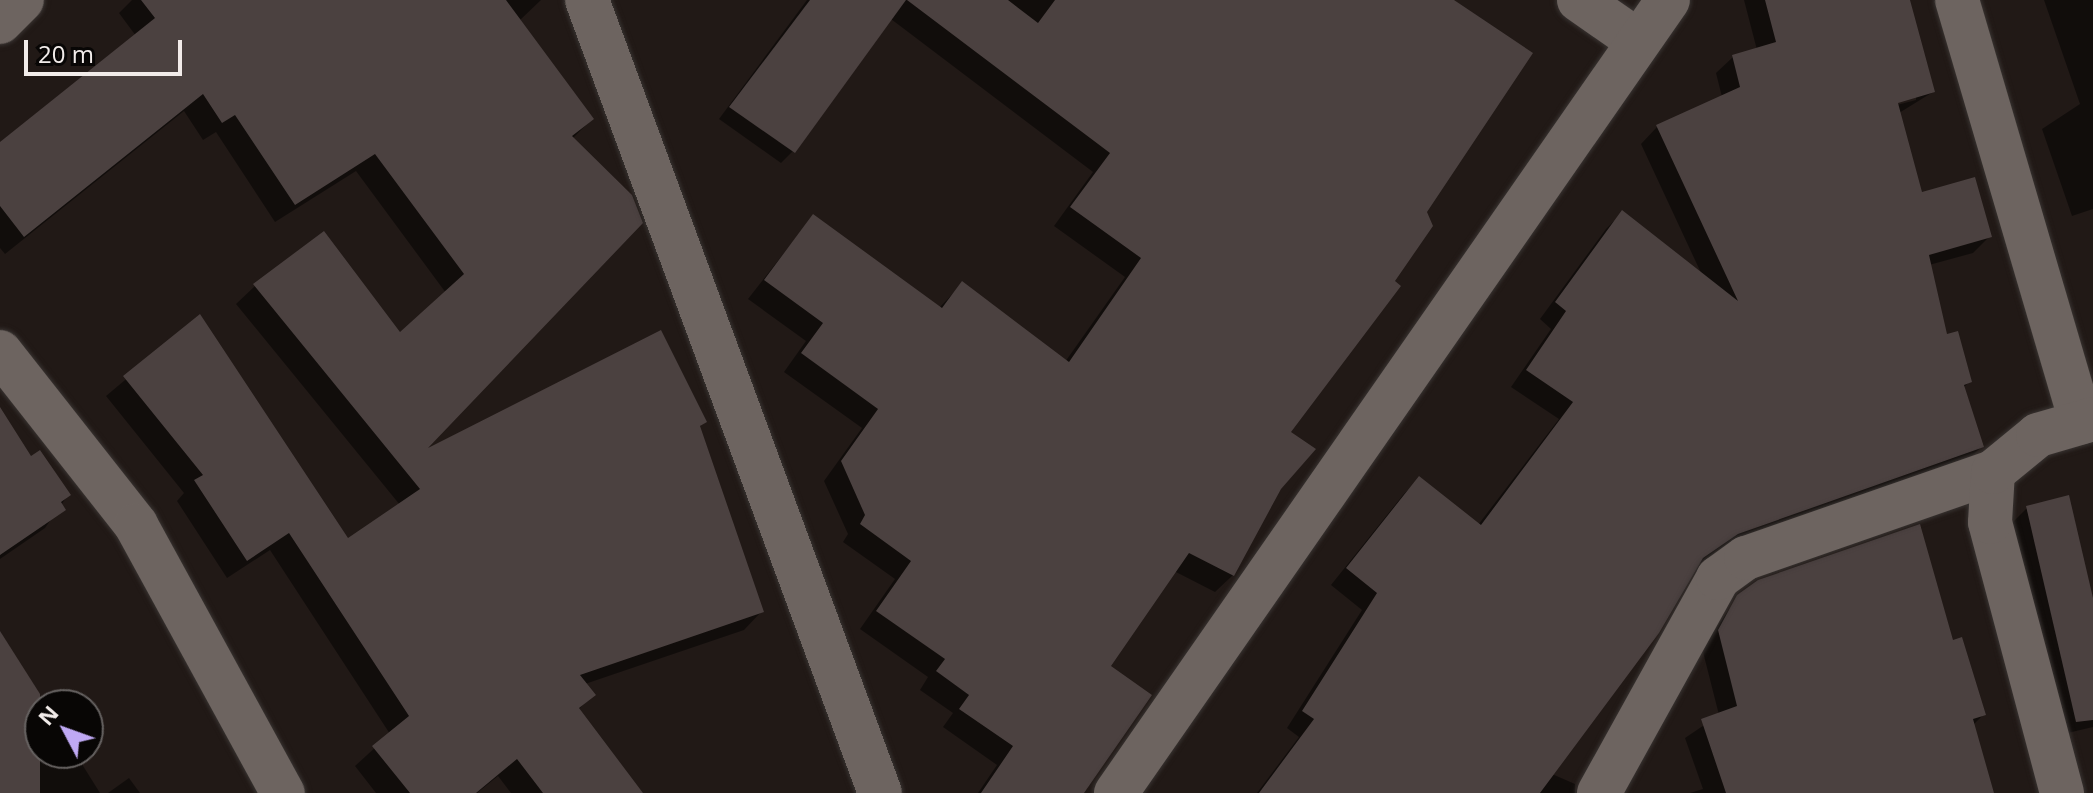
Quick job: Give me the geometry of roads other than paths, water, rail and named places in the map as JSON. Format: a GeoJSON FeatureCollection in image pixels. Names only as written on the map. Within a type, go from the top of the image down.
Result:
{"type":"FeatureCollection","features":[{"type":"Feature","properties":{"kind":"street"},"geometry":{"type":"LineString","coordinates":[[0,22],[22,0]]}},
{"type":"Feature","properties":{"kind":"street"},"geometry":{"type":"LineString","coordinates":[[587,0],[880,793]]}},
{"type":"Feature","properties":{"kind":"street"},"geometry":{"type":"LineString","coordinates":[[1579,0],[1638,41]]}},
{"type":"Feature","properties":{"kind":"street"},"geometry":{"type":"LineString","coordinates":[[1116,793],[1668,0]]}},
{"type":"Feature","properties":{"kind":"street"},"geometry":{"type":"LineString","coordinates":[[1599,793],[1718,578],[1746,558],[1993,472],[2038,435],[2087,420],[1957,0]]}},
{"type":"Feature","properties":{"kind":"street"},"geometry":{"type":"LineString","coordinates":[[0,352],[136,525],[283,793]]}},
{"type":"Feature","properties":{"kind":"street"},"geometry":{"type":"LineString","coordinates":[[1993,472],[1990,522],[2062,793]]}}]}
